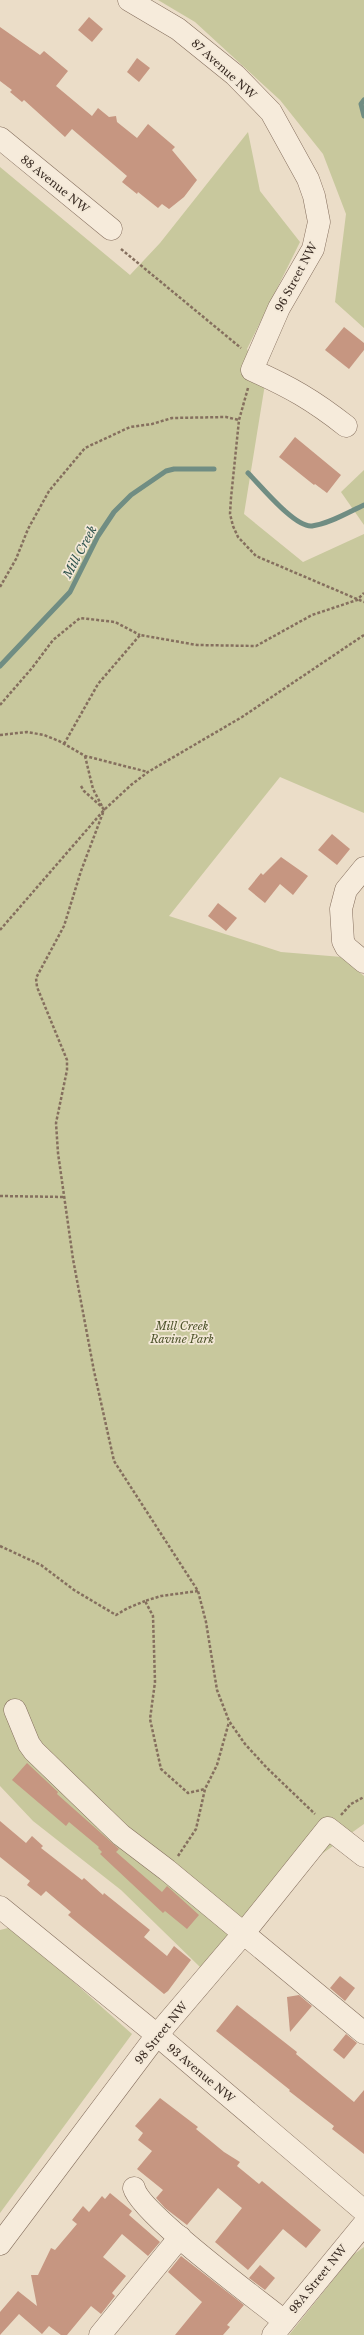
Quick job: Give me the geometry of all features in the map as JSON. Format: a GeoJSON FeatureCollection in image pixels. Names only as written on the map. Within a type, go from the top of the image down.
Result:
{"type":"FeatureCollection","features":[{"type":"Feature","properties":{"kind":"street","name":"87 Avenue NW"},"geometry":{"type":"LineString","coordinates":[[129,0],[178,29],[235,76],[271,112],[298,160]]}},
{"type":"Feature","properties":{"kind":"street","name":"88 Avenue NW"},"geometry":{"type":"LineString","coordinates":[[0,138],[111,229]]}},
{"type":"Feature","properties":{"kind":"street","name":"96 Street NW"},"geometry":{"type":"LineString","coordinates":[[252,370],[279,308],[313,249],[317,236],[319,222],[314,196],[298,160]]}},
{"type":"Feature","properties":{"kind":"street"},"geometry":{"type":"LineString","coordinates":[[252,370],[293,389],[314,401],[346,426]]}},
{"type":"Feature","properties":{"kind":"street"},"geometry":{"type":"LineString","coordinates":[[364,868],[346,890],[341,901],[343,941],[346,947],[364,962]]}},
{"type":"Feature","properties":{"kind":"street"},"geometry":{"type":"LineString","coordinates":[[16,1710],[28,1744],[34,1752],[121,1835],[167,1870],[364,2033]]}},
{"type":"Feature","properties":{"kind":"street"},"geometry":{"type":"LineString","coordinates":[[328,1828],[364,1856]]}},
{"type":"Feature","properties":{"kind":"street","name":"98 Street NW"},"geometry":{"type":"LineString","coordinates":[[0,2244],[157,2035],[243,1934],[328,1828]]}},
{"type":"Feature","properties":{"kind":"street","name":"93 Avenue NW"},"geometry":{"type":"LineString","coordinates":[[0,1907],[157,2035],[364,2211]]}},
{"type":"Feature","properties":{"kind":"street"},"geometry":{"type":"LineString","coordinates":[[134,2188],[135,2194],[147,2208],[278,2328]]}},
{"type":"Feature","properties":{"kind":"street","name":"98A Street NW"},"geometry":{"type":"LineString","coordinates":[[278,2328],[364,2224]]}},
{"type":"Feature","properties":{"kind":"street"},"geometry":{"type":"LineString","coordinates":[[100,2335],[180,2237]]}},
{"type":"Feature","properties":{"kind":"path"},"geometry":{"type":"LineString","coordinates":[[121,249],[244,350]]}},
{"type":"Feature","properties":{"kind":"path"},"geometry":{"type":"LineString","coordinates":[[252,370],[239,420],[230,514],[238,537],[256,556],[364,602]]}},
{"type":"Feature","properties":{"kind":"path"},"geometry":{"type":"LineString","coordinates":[[0,587],[16,559],[28,529],[49,491],[85,448],[130,428],[152,424],[172,418],[226,417],[239,420]]}},
{"type":"Feature","properties":{"kind":"path"},"geometry":{"type":"LineString","coordinates":[[0,705],[32,668],[52,640],[80,618],[115,622],[140,635],[198,645],[256,646],[312,615],[357,600],[364,593]]}},
{"type":"Feature","properties":{"kind":"path"},"geometry":{"type":"LineString","coordinates":[[64,744],[98,684],[140,635]]}},
{"type":"Feature","properties":{"kind":"path"},"geometry":{"type":"LineString","coordinates":[[0,930],[104,810],[148,772],[242,717],[364,635]]}},
{"type":"Feature","properties":{"kind":"path"},"geometry":{"type":"LineString","coordinates":[[0,735],[27,732],[44,735],[85,756],[148,772]]}},
{"type":"Feature","properties":{"kind":"path"},"geometry":{"type":"LineString","coordinates":[[85,756],[91,783],[104,810],[81,870],[64,926],[36,978],[37,987],[67,1060],[67,1070],[56,1123],[58,1153],[73,1259],[94,1371],[114,1462],[198,1591],[206,1622],[217,1690],[229,1721],[245,1744],[267,1768],[328,1828],[351,1804],[364,1797]]}},
{"type":"Feature","properties":{"kind":"path"},"geometry":{"type":"LineString","coordinates":[[81,786],[84,792],[104,810]]}},
{"type":"Feature","properties":{"kind":"path"},"geometry":{"type":"LineString","coordinates":[[0,1196],[65,1197]]}},
{"type":"Feature","properties":{"kind":"path"},"geometry":{"type":"LineString","coordinates":[[0,1546],[41,1565],[74,1590],[116,1615],[128,1608],[161,1596],[198,1591]]}},
{"type":"Feature","properties":{"kind":"path"},"geometry":{"type":"LineString","coordinates":[[145,1601],[153,1616],[155,1682],[150,1719],[162,1769],[188,1793],[206,1789]]}},
{"type":"Feature","properties":{"kind":"path"},"geometry":{"type":"LineString","coordinates":[[167,1870],[183,1850],[196,1829],[206,1789],[217,1765],[229,1721]]}},
{"type":"Feature","properties":{"kind":"green space"},"geometry":{"type":"Polygon","coordinates":[[[158,0],[364,0],[364,328],[335,302],[346,214],[323,154],[280,100],[195,22],[158,0]]]}},
{"type":"Feature","properties":{"kind":"green space","name":"Mill Creek Ravine Park"},"geometry":{"type":"Polygon","coordinates":[[[248,132],[260,191],[300,242],[247,349],[265,384],[244,514],[303,562],[364,534],[364,813],[280,777],[169,916],[281,952],[342,957],[364,976],[364,1824],[316,1858],[243,1934],[200,1967],[121,1890],[33,1821],[0,1786],[0,167],[130,275],[160,243],[248,132]]]}},
{"type":"Feature","properties":{"kind":"green space"},"geometry":{"type":"Polygon","coordinates":[[[364,470],[364,525],[341,492],[364,470]]]}},
{"type":"Feature","properties":{"kind":"green space"},"geometry":{"type":"Polygon","coordinates":[[[12,1927],[132,2034],[0,2213],[0,1930],[12,1927]]]}},
{"type":"Feature","properties":{"kind":"green space"},"geometry":{"type":"Polygon","coordinates":[[[364,2247],[364,2335],[289,2335],[353,2255],[364,2247]]]}},
{"type":"Feature","properties":{"kind":"building"},"geometry":{"type":"Polygon","coordinates":[[[89,17],[103,29],[92,42],[78,30],[89,17]]]}},
{"type":"Feature","properties":{"kind":"building"},"geometry":{"type":"Polygon","coordinates":[[[0,27],[40,55],[44,51],[68,71],[56,86],[92,116],[98,108],[109,117],[116,116],[117,122],[137,138],[148,124],[175,147],[172,150],[197,180],[184,197],[169,209],[162,204],[158,208],[138,192],[137,194],[122,182],[127,176],[72,129],[65,137],[24,100],[22,102],[10,92],[12,90],[0,81],[0,27]]]}},
{"type":"Feature","properties":{"kind":"building"},"geometry":{"type":"Polygon","coordinates":[[[137,58],[150,68],[139,82],[127,72],[137,58]]]}},
{"type":"Feature","properties":{"kind":"building"},"geometry":{"type":"Polygon","coordinates":[[[344,327],[364,343],[364,350],[349,369],[325,350],[344,327]]]}},
{"type":"Feature","properties":{"kind":"building"},"geometry":{"type":"Polygon","coordinates":[[[295,437],[341,475],[327,493],[315,484],[314,485],[279,457],[295,437]]]}},
{"type":"Feature","properties":{"kind":"building"},"geometry":{"type":"Polygon","coordinates":[[[332,834],[350,849],[337,865],[318,850],[332,834]]]}},
{"type":"Feature","properties":{"kind":"building"},"geometry":{"type":"Polygon","coordinates":[[[281,857],[308,876],[293,895],[280,884],[265,903],[248,889],[261,873],[263,875],[281,857]]]}},
{"type":"Feature","properties":{"kind":"building"},"geometry":{"type":"Polygon","coordinates":[[[218,903],[237,918],[226,931],[208,916],[218,903]]]}},
{"type":"Feature","properties":{"kind":"building"},"geometry":{"type":"Polygon","coordinates":[[[27,1763],[58,1792],[57,1794],[119,1849],[116,1852],[162,1892],[167,1886],[199,1915],[187,1929],[165,1911],[163,1913],[100,1854],[102,1852],[98,1848],[99,1847],[69,1822],[66,1826],[12,1780],[27,1763]]]}},
{"type":"Feature","properties":{"kind":"building"},"geometry":{"type":"Polygon","coordinates":[[[0,1821],[26,1843],[32,1836],[43,1846],[41,1848],[82,1880],[84,1878],[103,1895],[104,1893],[150,1930],[144,1937],[167,1956],[174,1946],[191,1960],[168,1991],[164,1994],[68,1915],[71,1912],[46,1891],[41,1896],[27,1885],[30,1881],[0,1857],[0,1821]]]}},
{"type":"Feature","properties":{"kind":"building"},"geometry":{"type":"Polygon","coordinates":[[[340,1976],[355,1988],[345,2001],[330,1988],[340,1976]]]}},
{"type":"Feature","properties":{"kind":"building"},"geometry":{"type":"Polygon","coordinates":[[[299,1995],[312,2006],[290,2032],[287,1997],[299,1995]]]}},
{"type":"Feature","properties":{"kind":"building"},"geometry":{"type":"Polygon","coordinates":[[[237,2005],[297,2052],[296,2054],[354,2102],[364,2090],[364,2154],[332,2129],[334,2126],[216,2031],[237,2005]]]}},
{"type":"Feature","properties":{"kind":"building"},"geometry":{"type":"Polygon","coordinates":[[[346,2034],[357,2043],[344,2059],[333,2050],[346,2034]]]}},
{"type":"Feature","properties":{"kind":"building"},"geometry":{"type":"Polygon","coordinates":[[[160,2098],[198,2127],[196,2129],[224,2152],[240,2162],[237,2166],[259,2184],[262,2181],[321,2230],[306,2248],[283,2229],[248,2270],[215,2242],[242,2208],[218,2188],[187,2225],[165,2208],[156,2198],[163,2190],[137,2169],[152,2151],[138,2140],[143,2133],[135,2126],[160,2098]]]}},
{"type":"Feature","properties":{"kind":"building"},"geometry":{"type":"Polygon","coordinates":[[[110,2193],[132,2211],[129,2215],[160,2242],[148,2256],[122,2234],[103,2257],[126,2276],[112,2293],[115,2296],[101,2314],[91,2306],[67,2335],[61,2335],[49,2326],[42,2334],[19,2314],[0,2335],[0,2312],[18,2291],[37,2306],[31,2275],[38,2275],[51,2248],[55,2250],[77,2224],[72,2220],[83,2206],[89,2212],[102,2196],[105,2199],[110,2193]]]}},
{"type":"Feature","properties":{"kind":"building"},"geometry":{"type":"Polygon","coordinates":[[[181,2256],[244,2305],[227,2325],[230,2327],[223,2335],[175,2335],[202,2302],[168,2272],[181,2256]]]}},
{"type":"Feature","properties":{"kind":"building"},"geometry":{"type":"Polygon","coordinates":[[[260,2265],[275,2278],[265,2290],[249,2278],[260,2265]]]}},
{"type":"Feature","properties":{"kind":"waterway","name":"Mill Creek"},"geometry":{"type":"LineString","coordinates":[[364,100],[361,104],[364,116]]}},
{"type":"Feature","properties":{"kind":"waterway","name":"Mill Creek"},"geometry":{"type":"LineString","coordinates":[[0,666],[70,592],[98,536],[114,512],[131,495],[166,471],[174,469],[214,469]]}},
{"type":"Feature","properties":{"kind":"waterway","name":"Mill Creek"},"geometry":{"type":"LineString","coordinates":[[248,473],[278,505],[288,514],[305,525],[312,526],[325,523],[364,505]]}}]}
